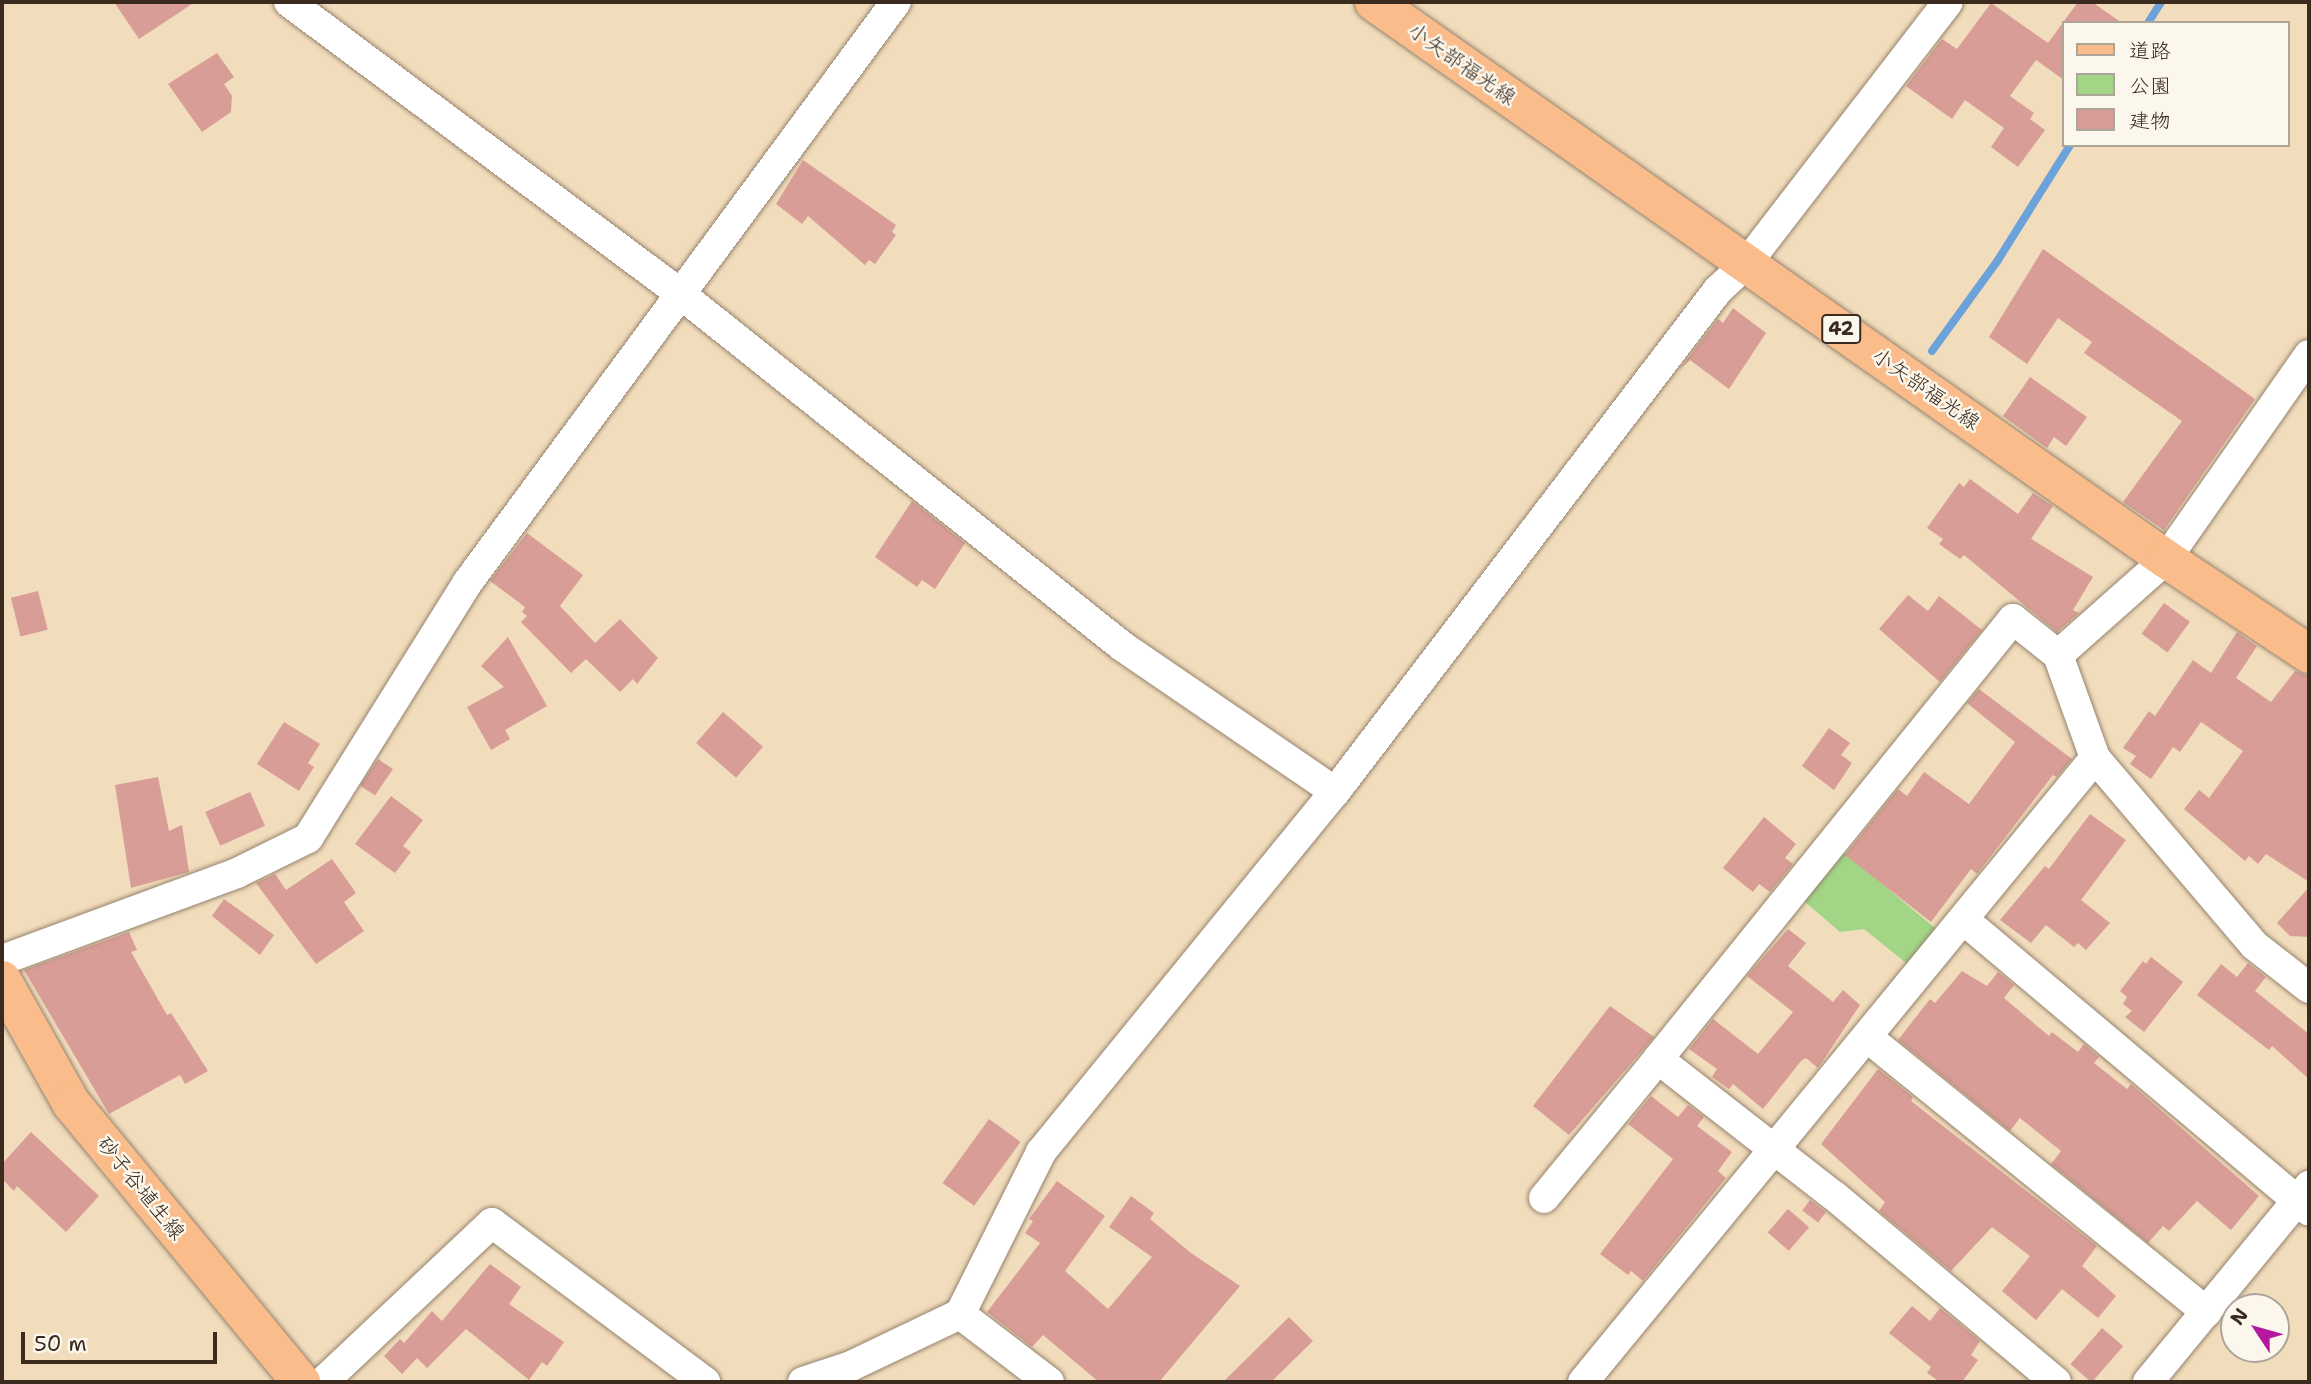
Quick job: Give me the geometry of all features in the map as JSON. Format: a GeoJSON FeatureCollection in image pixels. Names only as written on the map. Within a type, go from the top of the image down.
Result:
{"type":"FeatureCollection","features":[{"type":"Feature","properties":{"kind":"main road","name":"小矢部福光線"},"geometry":{"type":"LineString","coordinates":[[1374,2],[2166,559],[2309,654]]}},
{"type":"Feature","properties":{"kind":"main road","name":"砂子谷埴生線"},"geometry":{"type":"LineString","coordinates":[[2,980],[71,1103],[301,1382]]}},
{"type":"Feature","properties":{"kind":"street"},"geometry":{"type":"LineString","coordinates":[[289,2],[678,292],[1122,646],[1335,792]]}},
{"type":"Feature","properties":{"kind":"street"},"geometry":{"type":"LineString","coordinates":[[2,960],[237,873],[309,838],[468,582],[678,292],[896,2]]}},
{"type":"Feature","properties":{"kind":"street"},"geometry":{"type":"LineString","coordinates":[[803,1382],[851,1366],[960,1314],[1041,1153],[1335,792],[1718,290],[1747,263],[1948,2]]}},
{"type":"Feature","properties":{"kind":"street"},"geometry":{"type":"LineString","coordinates":[[2058,655],[2166,559],[2309,355]]}},
{"type":"Feature","properties":{"kind":"street"},"geometry":{"type":"LineString","coordinates":[[1544,1198],[2013,620],[2058,655],[2095,758],[2254,945],[2309,988]]}},
{"type":"Feature","properties":{"kind":"street"},"geometry":{"type":"LineString","coordinates":[[1583,1382],[2095,758]]}},
{"type":"Feature","properties":{"kind":"street"},"geometry":{"type":"LineString","coordinates":[[1964,920],[2305,1199],[2148,1382]]}},
{"type":"Feature","properties":{"kind":"street"},"geometry":{"type":"LineString","coordinates":[[1867,1037],[2206,1312]]}},
{"type":"Feature","properties":{"kind":"street"},"geometry":{"type":"LineString","coordinates":[[1658,1059],[1775,1149],[2056,1382]]}},
{"type":"Feature","properties":{"kind":"street"},"geometry":{"type":"LineString","coordinates":[[323,1382],[492,1223],[705,1382]]}},
{"type":"Feature","properties":{"kind":"street"},"geometry":{"type":"LineString","coordinates":[[960,1314],[1049,1382]]}},
{"type":"Feature","properties":{"kind":"green space"},"geometry":{"type":"Polygon","coordinates":[[[1844,852],[1941,933],[1911,967],[1864,929],[1840,932],[1804,901],[1844,852]]]}},
{"type":"Feature","properties":{"kind":"building"},"geometry":{"type":"Polygon","coordinates":[[[114,2],[195,2],[139,39],[114,2]]]}},
{"type":"Feature","properties":{"kind":"building"},"geometry":{"type":"Polygon","coordinates":[[[2078,2],[2092,2],[2119,21],[2064,21],[2078,2]]]}},
{"type":"Feature","properties":{"kind":"building"},"geometry":{"type":"Polygon","coordinates":[[[1991,3],[2048,43],[2062,24],[2062,79],[2036,60],[2010,96],[2034,113],[2030,119],[2045,130],[2018,167],[1991,147],[2004,128],[1965,100],[1952,119],[1906,86],[1942,39],[1957,49],[1991,3]]]}},
{"type":"Feature","properties":{"kind":"building"},"geometry":{"type":"Polygon","coordinates":[[[217,53],[234,77],[224,84],[232,96],[231,112],[202,132],[168,84],[217,53]]]}},
{"type":"Feature","properties":{"kind":"building"},"geometry":{"type":"Polygon","coordinates":[[[803,160],[896,225],[892,232],[896,235],[875,264],[869,260],[865,265],[808,216],[802,224],[776,204],[803,160]]]}},
{"type":"Feature","properties":{"kind":"building"},"geometry":{"type":"Polygon","coordinates":[[[2043,249],[2255,399],[2164,530],[2123,502],[2182,421],[2084,353],[2092,342],[2058,318],[2027,364],[1989,337],[2043,249]]]}},
{"type":"Feature","properties":{"kind":"building"},"geometry":{"type":"Polygon","coordinates":[[[1733,308],[1766,333],[1729,389],[1690,360],[1678,371],[1718,319],[1723,323],[1733,308]]]}},
{"type":"Feature","properties":{"kind":"building"},"geometry":{"type":"Polygon","coordinates":[[[2030,377],[2087,417],[2066,446],[2054,437],[2047,448],[2003,416],[2030,377]]]}},
{"type":"Feature","properties":{"kind":"building"},"geometry":{"type":"Polygon","coordinates":[[[1970,479],[2018,514],[2033,493],[2053,506],[2031,539],[2093,577],[2073,610],[2079,613],[2057,632],[1964,555],[1960,559],[1939,544],[1943,539],[1927,528],[1959,483],[1964,487],[1970,479]]]}},
{"type":"Feature","properties":{"kind":"building"},"geometry":{"type":"Polygon","coordinates":[[[912,501],[965,543],[935,589],[922,580],[917,587],[875,557],[912,501]]]}},
{"type":"Feature","properties":{"kind":"building"},"geometry":{"type":"Polygon","coordinates":[[[527,533],[583,575],[560,606],[595,643],[620,619],[658,658],[637,684],[633,679],[620,692],[586,659],[571,673],[521,622],[527,616],[522,612],[525,607],[490,581],[527,533]]]}},
{"type":"Feature","properties":{"kind":"building"},"geometry":{"type":"Polygon","coordinates":[[[38,591],[48,630],[21,637],[11,598],[38,591]]]}},
{"type":"Feature","properties":{"kind":"building"},"geometry":{"type":"Polygon","coordinates":[[[1908,595],[1928,611],[1939,596],[1982,630],[1940,682],[1879,629],[1908,595]]]}},
{"type":"Feature","properties":{"kind":"building"},"geometry":{"type":"Polygon","coordinates":[[[2164,603],[2190,622],[2168,653],[2142,634],[2164,603]]]}},
{"type":"Feature","properties":{"kind":"building"},"geometry":{"type":"Polygon","coordinates":[[[2237,632],[2257,646],[2236,678],[2271,702],[2295,671],[2309,676],[2309,882],[2266,854],[2258,864],[2249,856],[2245,861],[2184,809],[2199,790],[2209,798],[2243,751],[2201,722],[2180,752],[2173,747],[2151,779],[2130,764],[2136,756],[2123,748],[2149,711],[2155,716],[2193,660],[2211,673],[2237,632]]]}},
{"type":"Feature","properties":{"kind":"building"},"geometry":{"type":"Polygon","coordinates":[[[508,637],[547,706],[505,730],[510,739],[491,750],[467,707],[504,687],[481,666],[508,637]]]}},
{"type":"Feature","properties":{"kind":"building"},"geometry":{"type":"Polygon","coordinates":[[[1979,689],[2072,759],[2057,777],[2053,775],[1977,874],[1971,869],[1931,922],[1845,855],[1898,789],[1907,796],[1924,772],[1969,804],[2015,742],[1967,703],[1979,689]]]}},
{"type":"Feature","properties":{"kind":"building"},"geometry":{"type":"Polygon","coordinates":[[[723,712],[763,747],[736,778],[696,743],[723,712]]]}},
{"type":"Feature","properties":{"kind":"building"},"geometry":{"type":"Polygon","coordinates":[[[284,722],[320,744],[308,763],[314,767],[299,791],[257,764],[284,722]]]}},
{"type":"Feature","properties":{"kind":"building"},"geometry":{"type":"Polygon","coordinates":[[[1829,728],[1850,743],[1841,755],[1852,763],[1834,790],[1802,766],[1829,728]]]}},
{"type":"Feature","properties":{"kind":"building"},"geometry":{"type":"Polygon","coordinates":[[[378,759],[393,769],[375,796],[360,786],[378,759]]]}},
{"type":"Feature","properties":{"kind":"building"},"geometry":{"type":"Polygon","coordinates":[[[158,777],[169,831],[182,825],[189,872],[131,888],[115,785],[158,777]]]}},
{"type":"Feature","properties":{"kind":"building"},"geometry":{"type":"Polygon","coordinates":[[[250,792],[265,826],[220,846],[205,812],[250,792]]]}},
{"type":"Feature","properties":{"kind":"building"},"geometry":{"type":"Polygon","coordinates":[[[391,796],[423,820],[403,846],[411,852],[395,873],[355,844],[391,796]]]}},
{"type":"Feature","properties":{"kind":"building"},"geometry":{"type":"Polygon","coordinates":[[[2090,814],[2126,840],[2081,900],[2110,923],[2086,950],[2078,943],[2074,947],[2046,925],[2031,943],[2000,920],[2045,866],[2049,869],[2090,814]]]}},
{"type":"Feature","properties":{"kind":"building"},"geometry":{"type":"Polygon","coordinates":[[[1764,817],[1796,844],[1785,858],[1793,864],[1770,892],[1759,884],[1753,892],[1723,868],[1764,817]]]}},
{"type":"Feature","properties":{"kind":"building"},"geometry":{"type":"Polygon","coordinates":[[[332,859],[356,893],[344,902],[364,931],[316,964],[256,883],[275,874],[286,890],[332,859]]]}},
{"type":"Feature","properties":{"kind":"building"},"geometry":{"type":"Polygon","coordinates":[[[2309,887],[2309,937],[2290,936],[2277,923],[2309,887]]]}},
{"type":"Feature","properties":{"kind":"building"},"geometry":{"type":"Polygon","coordinates":[[[224,899],[274,935],[260,955],[212,916],[224,899]]]}},
{"type":"Feature","properties":{"kind":"building"},"geometry":{"type":"Polygon","coordinates":[[[1788,929],[1806,943],[1788,966],[1833,1002],[1843,990],[1860,1005],[1818,1068],[1806,1058],[1801,1061],[1763,1109],[1733,1084],[1729,1089],[1712,1077],[1717,1069],[1689,1049],[1713,1019],[1758,1054],[1793,1012],[1747,976],[1788,929]]]}},
{"type":"Feature","properties":{"kind":"building"},"geometry":{"type":"Polygon","coordinates":[[[129,932],[137,950],[131,952],[167,1015],[171,1013],[208,1071],[185,1084],[180,1075],[109,1114],[24,970],[129,932]]]}},
{"type":"Feature","properties":{"kind":"building"},"geometry":{"type":"Polygon","coordinates":[[[2151,957],[2183,982],[2144,1032],[2125,1017],[2132,1011],[2123,1004],[2127,997],[2120,991],[2143,961],[2146,964],[2151,957]]]}},
{"type":"Feature","properties":{"kind":"building"},"geometry":{"type":"Polygon","coordinates":[[[2248,963],[2266,977],[2255,991],[2309,1034],[2309,1079],[2272,1046],[2269,1050],[2197,995],[2221,964],[2237,977],[2248,963]]]}},
{"type":"Feature","properties":{"kind":"building"},"geometry":{"type":"Polygon","coordinates":[[[1962,971],[1987,986],[1998,972],[2014,985],[2004,998],[2049,1036],[2052,1032],[2078,1052],[2084,1044],[2099,1057],[2094,1063],[2127,1089],[2131,1084],[2259,1196],[2231,1230],[2197,1201],[2169,1231],[2163,1226],[2148,1243],[2051,1164],[2061,1151],[2020,1118],[2010,1131],[1898,1040],[1930,999],[1935,1003],[1962,971]]]}},
{"type":"Feature","properties":{"kind":"building"},"geometry":{"type":"Polygon","coordinates":[[[1610,1006],[1654,1037],[1569,1135],[1533,1106],[1610,1006]]]}},
{"type":"Feature","properties":{"kind":"building"},"geometry":{"type":"Polygon","coordinates":[[[1878,1069],[1913,1097],[1911,1101],[2097,1246],[2082,1266],[2116,1296],[2098,1318],[2062,1289],[2036,1320],[2002,1291],[2030,1256],[1992,1227],[1951,1271],[1879,1211],[1885,1202],[1821,1144],[1878,1069]]]}},
{"type":"Feature","properties":{"kind":"building"},"geometry":{"type":"Polygon","coordinates":[[[1651,1096],[1678,1117],[1688,1105],[1704,1117],[1697,1126],[1732,1152],[1718,1171],[1726,1178],[1643,1281],[1631,1271],[1628,1275],[1600,1254],[1673,1159],[1628,1124],[1651,1096]]]}},
{"type":"Feature","properties":{"kind":"building"},"geometry":{"type":"Polygon","coordinates":[[[989,1119],[1021,1142],[974,1206],[943,1183],[989,1119]]]}},
{"type":"Feature","properties":{"kind":"building"},"geometry":{"type":"Polygon","coordinates":[[[31,1132],[99,1196],[66,1232],[17,1186],[14,1191],[2,1179],[2,1164],[31,1132]]]}},
{"type":"Feature","properties":{"kind":"building"},"geometry":{"type":"Polygon","coordinates":[[[1057,1181],[1105,1216],[1065,1271],[1108,1309],[1152,1257],[1109,1227],[1131,1196],[1154,1213],[1150,1219],[1191,1253],[1240,1286],[1159,1382],[1099,1382],[1043,1335],[1032,1347],[987,1312],[1040,1243],[1025,1233],[1033,1221],[1029,1219],[1057,1181]]]}},
{"type":"Feature","properties":{"kind":"building"},"geometry":{"type":"Polygon","coordinates":[[[1810,1200],[1826,1212],[1818,1222],[1802,1210],[1810,1200]]]}},
{"type":"Feature","properties":{"kind":"building"},"geometry":{"type":"Polygon","coordinates":[[[1788,1209],[1809,1227],[1789,1251],[1768,1232],[1788,1209]]]}},
{"type":"Feature","properties":{"kind":"building"},"geometry":{"type":"Polygon","coordinates":[[[490,1264],[521,1287],[509,1304],[564,1342],[547,1366],[542,1362],[529,1380],[466,1329],[427,1368],[417,1358],[402,1374],[384,1356],[400,1339],[404,1343],[432,1311],[442,1321],[490,1264]]]}},
{"type":"Feature","properties":{"kind":"building"},"geometry":{"type":"Polygon","coordinates":[[[1912,1306],[1930,1321],[1940,1308],[1980,1341],[1971,1355],[1978,1360],[1962,1382],[1940,1382],[1927,1373],[1931,1367],[1889,1333],[1912,1306]]]}},
{"type":"Feature","properties":{"kind":"building"},"geometry":{"type":"Polygon","coordinates":[[[1289,1317],[1313,1341],[1271,1382],[1223,1382],[1289,1317]]]}},
{"type":"Feature","properties":{"kind":"building"},"geometry":{"type":"Polygon","coordinates":[[[2102,1328],[2123,1346],[2092,1382],[2071,1364],[2102,1328]]]}},
{"type":"Feature","properties":{"kind":"waterway"},"geometry":{"type":"LineString","coordinates":[[2149,21],[2161,2]]}},
{"type":"Feature","properties":{"kind":"waterway"},"geometry":{"type":"LineString","coordinates":[[1932,351],[1998,260],[2069,147]]}}]}
